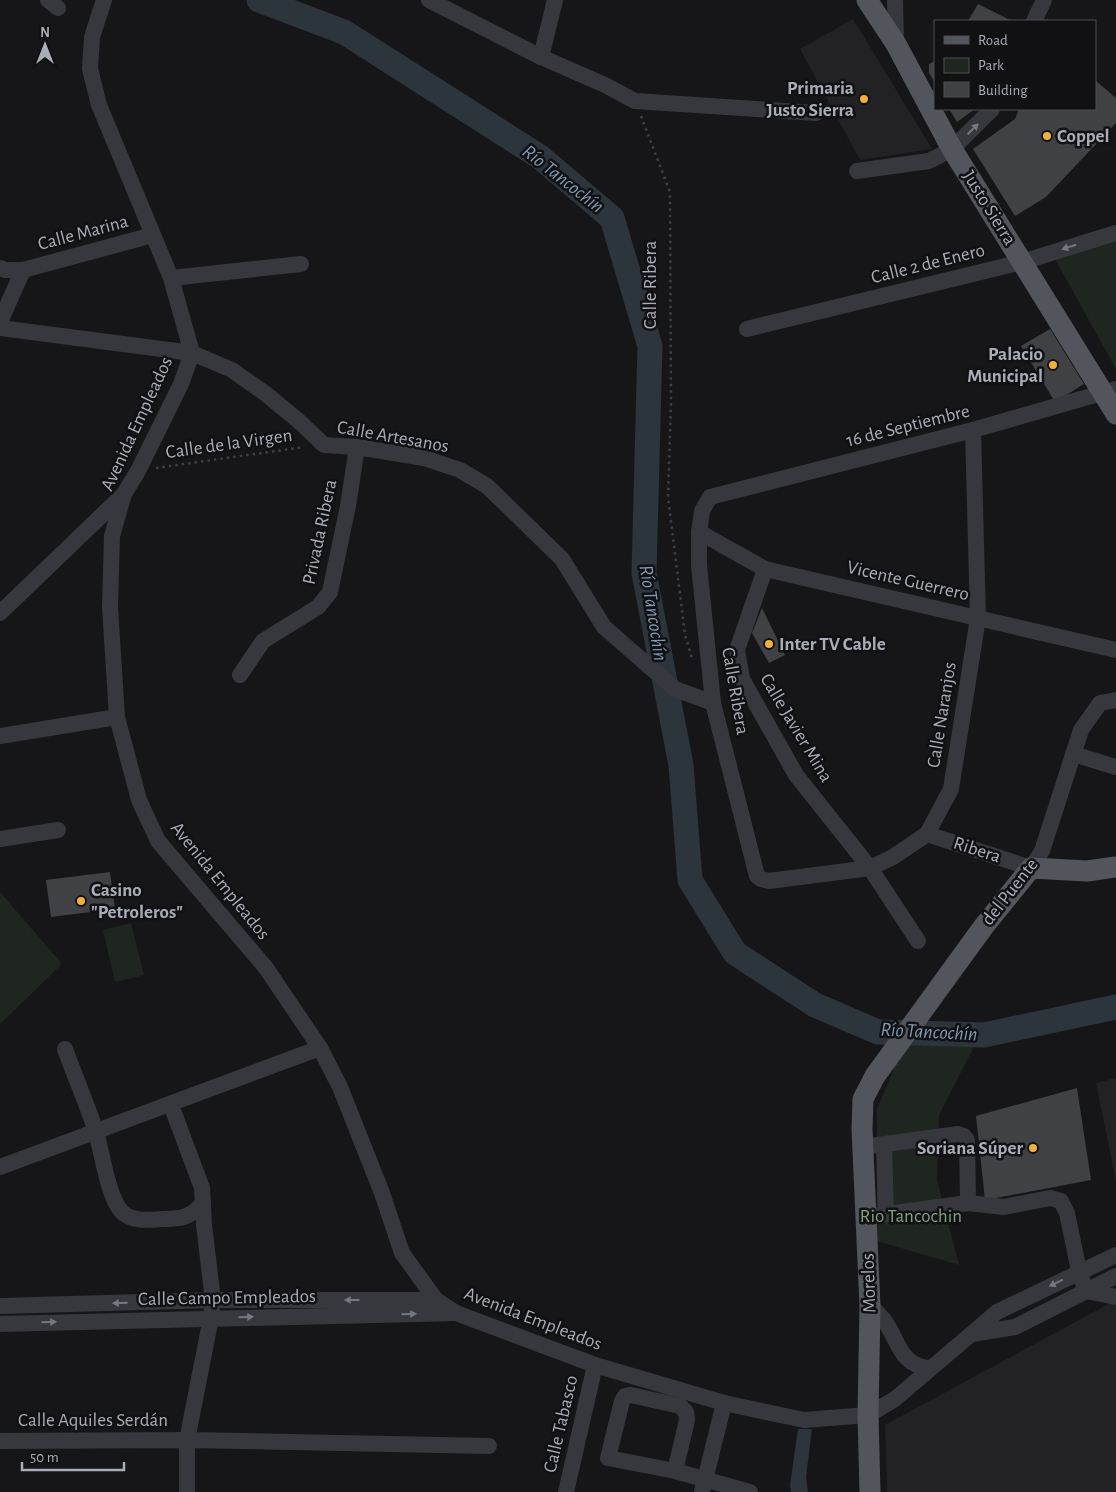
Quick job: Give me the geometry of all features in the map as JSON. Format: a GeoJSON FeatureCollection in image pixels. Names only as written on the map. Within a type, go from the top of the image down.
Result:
{"type":"FeatureCollection","features":[{"type":"Feature","properties":{"kind":"main road","name":"Justo Sierra"},"geometry":{"type":"LineString","coordinates":[[866,0],[896,44],[952,150],[1022,262],[1110,391],[1116,414]]}},
{"type":"Feature","properties":{"kind":"main road","name":"Ribera"},"geometry":{"type":"LineString","coordinates":[[1031,868],[1087,871],[1116,867]]}},
{"type":"Feature","properties":{"kind":"main road","name":"del Puente"},"geometry":{"type":"LineString","coordinates":[[875,1076],[984,926],[1031,868]]}},
{"type":"Feature","properties":{"kind":"main road","name":"Morelos"},"geometry":{"type":"LineString","coordinates":[[870,1492],[868,1415],[870,1306],[876,1215],[862,1147],[862,1099],[875,1076]]}},
{"type":"Feature","properties":{"kind":"street"},"geometry":{"type":"LineString","coordinates":[[429,0],[541,57],[605,85],[635,101],[816,113]]}},
{"type":"Feature","properties":{"kind":"street"},"geometry":{"type":"LineString","coordinates":[[541,57],[554,0]]}},
{"type":"Feature","properties":{"kind":"street"},"geometry":{"type":"LineString","coordinates":[[895,0],[896,44]]}},
{"type":"Feature","properties":{"kind":"street"},"geometry":{"type":"LineString","coordinates":[[1034,20],[1044,0]]}},
{"type":"Feature","properties":{"kind":"street","name":"Avenida Empleados"},"geometry":{"type":"LineString","coordinates":[[104,1],[92,37],[90,69],[99,105],[171,278],[192,354],[181,384],[138,471],[124,494],[112,536],[110,607],[117,717],[139,800],[158,841],[266,968],[320,1048],[340,1087],[379,1184],[402,1253],[436,1300],[456,1313],[594,1365],[724,1403],[804,1420],[868,1415]]}},
{"type":"Feature","properties":{"kind":"street"},"geometry":{"type":"LineString","coordinates":[[857,171],[929,161],[952,150],[991,110]]}},
{"type":"Feature","properties":{"kind":"street","name":"Calle 2 de Enero"},"geometry":{"type":"LineString","coordinates":[[747,329],[1022,262],[1116,233]]}},
{"type":"Feature","properties":{"kind":"street","name":"Calle Marina"},"geometry":{"type":"LineString","coordinates":[[0,268],[5,270],[23,270],[153,235]]}},
{"type":"Feature","properties":{"kind":"street"},"geometry":{"type":"LineString","coordinates":[[171,278],[301,264]]}},
{"type":"Feature","properties":{"kind":"street","name":"Calle Marina"},"geometry":{"type":"LineString","coordinates":[[0,322],[23,270]]}},
{"type":"Feature","properties":{"kind":"street","name":"Calle Artesanos"},"geometry":{"type":"LineString","coordinates":[[0,328],[192,354],[232,370],[266,394],[324,445],[357,447],[424,458],[460,470],[487,486],[562,559],[604,627],[675,689],[713,703]]}},
{"type":"Feature","properties":{"kind":"street","name":"16 de Septiembre"},"geometry":{"type":"LineString","coordinates":[[710,497],[973,430],[1110,391]]}},
{"type":"Feature","properties":{"kind":"street","name":"Calle Naranjos"},"geometry":{"type":"LineString","coordinates":[[769,881],[870,868],[893,857],[927,834],[951,789],[978,618],[973,430]]}},
{"type":"Feature","properties":{"kind":"street","name":"Privada Ribera"},"geometry":{"type":"LineString","coordinates":[[240,675],[263,641],[318,608],[330,592],[348,506],[357,447]]}},
{"type":"Feature","properties":{"kind":"street"},"geometry":{"type":"LineString","coordinates":[[0,613],[124,494]]}},
{"type":"Feature","properties":{"kind":"street","name":"Calle Ribera"},"geometry":{"type":"LineString","coordinates":[[710,497],[702,511],[698,532],[698,565],[713,703],[757,876],[769,881]]}},
{"type":"Feature","properties":{"kind":"street","name":"Vicente Guerrero"},"geometry":{"type":"LineString","coordinates":[[698,532],[766,569],[1116,650]]}},
{"type":"Feature","properties":{"kind":"street","name":"Calle Javier Mina"},"geometry":{"type":"LineString","coordinates":[[766,569],[737,650],[742,679],[796,775],[870,868],[918,941]]}},
{"type":"Feature","properties":{"kind":"street","name":"del Puente"},"geometry":{"type":"LineString","coordinates":[[1031,868],[1042,851],[1081,730],[1100,703],[1116,700]]}},
{"type":"Feature","properties":{"kind":"street"},"geometry":{"type":"LineString","coordinates":[[0,736],[117,717]]}},
{"type":"Feature","properties":{"kind":"street"},"geometry":{"type":"LineString","coordinates":[[1073,754],[1116,767]]}},
{"type":"Feature","properties":{"kind":"street"},"geometry":{"type":"LineString","coordinates":[[0,839],[58,830]]}},
{"type":"Feature","properties":{"kind":"street","name":"Ribera"},"geometry":{"type":"LineString","coordinates":[[927,834],[1031,868]]}},
{"type":"Feature","properties":{"kind":"street"},"geometry":{"type":"LineString","coordinates":[[0,1167],[320,1048]]}},
{"type":"Feature","properties":{"kind":"street"},"geometry":{"type":"LineString","coordinates":[[65,1049],[96,1132],[113,1197],[120,1211],[128,1217],[140,1220],[178,1219],[194,1214],[202,1203]]}},
{"type":"Feature","properties":{"kind":"street"},"geometry":{"type":"LineString","coordinates":[[171,1105],[202,1188],[213,1300],[187,1440],[187,1492]]}},
{"type":"Feature","properties":{"kind":"street"},"geometry":{"type":"LineString","coordinates":[[862,1147],[958,1134],[964,1136],[967,1140],[968,1203]]}},
{"type":"Feature","properties":{"kind":"street"},"geometry":{"type":"LineString","coordinates":[[884,1145],[876,1215],[968,1203],[1004,1208],[1050,1198],[1061,1201],[1067,1213],[1079,1271],[1086,1291]]}},
{"type":"Feature","properties":{"kind":"street"},"geometry":{"type":"LineString","coordinates":[[868,1415],[894,1399],[997,1312],[1079,1271],[1116,1255]]}},
{"type":"Feature","properties":{"kind":"street"},"geometry":{"type":"LineString","coordinates":[[972,1334],[1015,1327],[1116,1276]]}},
{"type":"Feature","properties":{"kind":"street"},"geometry":{"type":"LineString","coordinates":[[1086,1291],[1116,1297]]}},
{"type":"Feature","properties":{"kind":"street","name":"Calle Campo Empleados"},"geometry":{"type":"LineString","coordinates":[[0,1306],[213,1300],[436,1300]]}},
{"type":"Feature","properties":{"kind":"street"},"geometry":{"type":"LineString","coordinates":[[870,1306],[884,1320],[903,1355],[915,1365],[922,1368],[930,1368]]}},
{"type":"Feature","properties":{"kind":"street","name":"Calle Campo Empleados"},"geometry":{"type":"LineString","coordinates":[[0,1324],[456,1313]]}},
{"type":"Feature","properties":{"kind":"street","name":"Calle Tabasco"},"geometry":{"type":"LineString","coordinates":[[566,1492],[594,1365]]}},
{"type":"Feature","properties":{"kind":"street"},"geometry":{"type":"LineString","coordinates":[[675,1471],[687,1420],[686,1412],[680,1406],[630,1394],[625,1396],[622,1401],[608,1458],[675,1471],[703,1486],[750,1492]]}},
{"type":"Feature","properties":{"kind":"street"},"geometry":{"type":"LineString","coordinates":[[703,1486],[724,1403]]}},
{"type":"Feature","properties":{"kind":"street","name":"Calle Aquiles Serdán"},"geometry":{"type":"LineString","coordinates":[[0,1441],[187,1440],[489,1446]]}},
{"type":"Feature","properties":{"kind":"path","name":"Calle Ribera"},"geometry":{"type":"LineString","coordinates":[[635,101],[670,192],[671,403],[668,497],[685,635],[694,663]]}},
{"type":"Feature","properties":{"kind":"path","name":"Calle de la Virgen"},"geometry":{"type":"LineString","coordinates":[[138,471],[324,445]]}},
{"type":"Feature","properties":{"kind":"shaded area","name":"Primaria Justo Sierra"},"geometry":{"type":"Polygon","coordinates":[[[853,19],[932,149],[860,160],[800,49],[853,19]]]}},
{"type":"Feature","properties":{"kind":"shaded area"},"geometry":{"type":"Polygon","coordinates":[[[1116,1078],[1116,1181],[1096,1083],[1116,1078]]]}},
{"type":"Feature","properties":{"kind":"shaded area"},"geometry":{"type":"Polygon","coordinates":[[[1116,1300],[1116,1492],[887,1492],[885,1425],[1116,1300]]]}},
{"type":"Feature","properties":{"kind":"shaded area"},"geometry":{"type":"Polygon","coordinates":[[[798,1429],[812,1429],[806,1477],[808,1492],[791,1492],[790,1485],[798,1429]]]}},
{"type":"Feature","properties":{"kind":"green space"},"geometry":{"type":"Polygon","coordinates":[[[1116,239],[1116,369],[1055,259],[1116,239]]]}},
{"type":"Feature","properties":{"kind":"green space"},"geometry":{"type":"Polygon","coordinates":[[[0,892],[62,964],[0,1024],[0,892]]]}},
{"type":"Feature","properties":{"kind":"green space"},"geometry":{"type":"Polygon","coordinates":[[[131,923],[144,975],[115,982],[103,930],[131,923]]]}},
{"type":"Feature","properties":{"kind":"green space","name":"Rio Tancochin"},"geometry":{"type":"Polygon","coordinates":[[[904,1045],[974,1047],[939,1115],[937,1180],[959,1265],[877,1241],[877,1109],[904,1045]]]}},
{"type":"Feature","properties":{"kind":"building"},"geometry":{"type":"Polygon","coordinates":[[[978,4],[1010,20],[969,20],[978,4]]]}},
{"type":"Feature","properties":{"kind":"building"},"geometry":{"type":"Polygon","coordinates":[[[934,62],[934,81],[929,73],[929,64],[934,62]]]}},
{"type":"Feature","properties":{"kind":"building","name":"Coppel"},"geometry":{"type":"Polygon","coordinates":[[[1096,81],[1116,98],[1116,123],[1046,197],[1015,216],[973,149],[1015,119],[1019,110],[1096,110],[1096,81]]]}},
{"type":"Feature","properties":{"kind":"building"},"geometry":{"type":"Polygon","coordinates":[[[950,110],[974,110],[957,122],[950,110]]]}},
{"type":"Feature","properties":{"kind":"building","name":"Palacio Municipal"},"geometry":{"type":"Polygon","coordinates":[[[1050,329],[1084,384],[1055,402],[1021,346],[1050,329]]]}},
{"type":"Feature","properties":{"kind":"building","name":"Inter TV Cable"},"geometry":{"type":"Polygon","coordinates":[[[762,608],[785,655],[769,663],[752,633],[762,608]]]}},
{"type":"Feature","properties":{"kind":"building","name":"Casino \"Petroleros\""},"geometry":{"type":"Polygon","coordinates":[[[110,872],[115,909],[51,917],[46,880],[110,872]]]}},
{"type":"Feature","properties":{"kind":"building","name":"Soriana Súper"},"geometry":{"type":"Polygon","coordinates":[[[1077,1088],[1091,1180],[985,1200],[976,1116],[1077,1088]]]}},
{"type":"Feature","properties":{"kind":"waterway","name":"Río Tancochín"},"geometry":{"type":"LineString","coordinates":[[259,0],[344,32],[540,157],[612,218],[650,346],[644,573],[681,765],[690,880],[735,953],[815,1005],[878,1032],[984,1035],[1116,1007]]}},
{"type":"Feature","properties":{"kind":"place","name":"Primaria Justo Sierra"},"geometry":{"type":"Point","coordinates":[864,99]}},
{"type":"Feature","properties":{"kind":"place","name":"Coppel"},"geometry":{"type":"Point","coordinates":[1047,136]}},
{"type":"Feature","properties":{"kind":"place","name":"Palacio Municipal"},"geometry":{"type":"Point","coordinates":[1053,365]}},
{"type":"Feature","properties":{"kind":"place","name":"Inter TV Cable"},"geometry":{"type":"Point","coordinates":[769,644]}},
{"type":"Feature","properties":{"kind":"place","name":"Casino \"Petroleros\""},"geometry":{"type":"Point","coordinates":[81,901]}},
{"type":"Feature","properties":{"kind":"place","name":"Soriana Súper"},"geometry":{"type":"Point","coordinates":[1033,1148]}}]}
